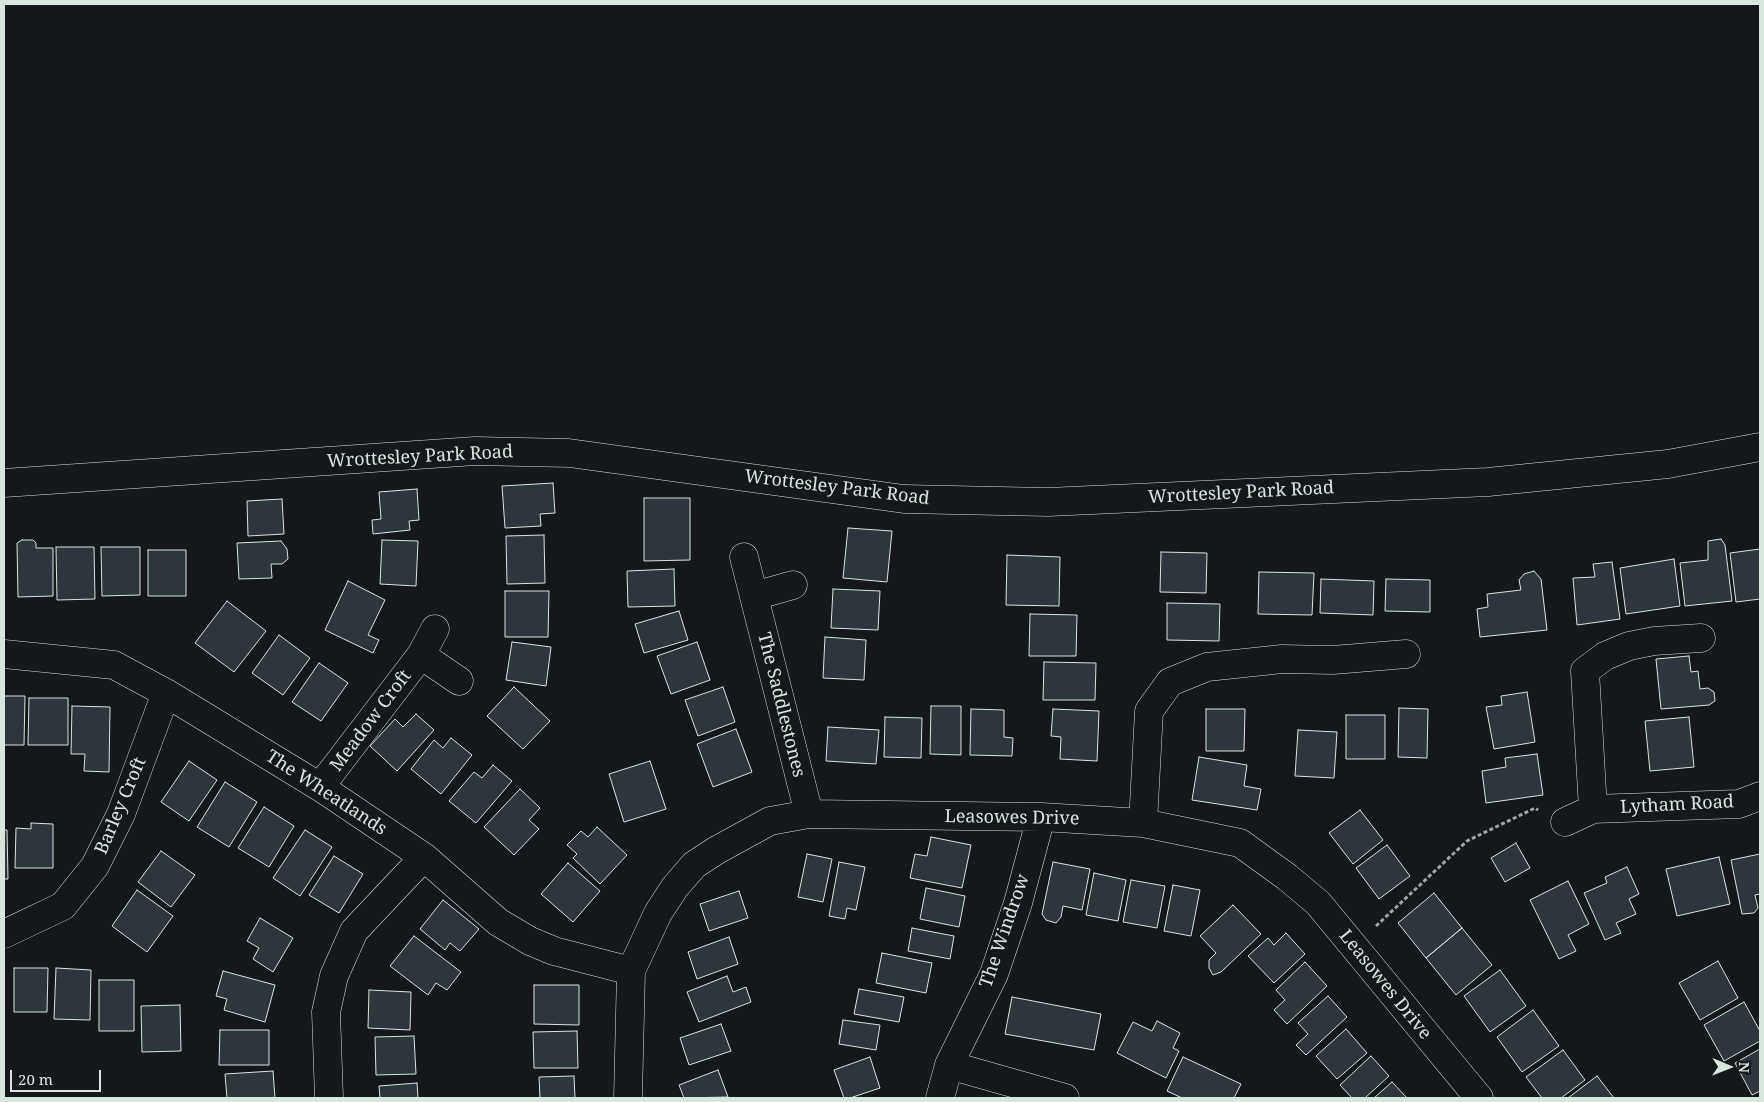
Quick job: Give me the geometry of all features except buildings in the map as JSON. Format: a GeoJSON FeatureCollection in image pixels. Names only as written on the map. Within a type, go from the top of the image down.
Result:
{"type":"FeatureCollection","features":[{"type":"Feature","properties":{"kind":"street","name":"Wrottesley Park Road"},"geometry":{"type":"LineString","coordinates":[[4,483],[475,451],[569,453],[904,499],[1048,502],[1488,482],[1668,464],[1760,447]]}},
{"type":"Feature","properties":{"kind":"street","name":"The Saddlestones"},"geometry":{"type":"LineString","coordinates":[[744,557],[809,814]]}},
{"type":"Feature","properties":{"kind":"street"},"geometry":{"type":"LineString","coordinates":[[754,596],[793,585]]}},
{"type":"Feature","properties":{"kind":"street","name":"Meadow Croft"},"geometry":{"type":"LineString","coordinates":[[320,788],[421,655],[434,629]]}},
{"type":"Feature","properties":{"kind":"street"},"geometry":{"type":"LineString","coordinates":[[1593,809],[1586,671],[1605,656],[1629,646],[1701,638]]}},
{"type":"Feature","properties":{"kind":"street","name":"The Wheatlands"},"geometry":{"type":"LineString","coordinates":[[4,654],[114,665],[166,693],[320,788],[424,857],[498,922],[530,941],[554,951],[631,971]]}},
{"type":"Feature","properties":{"kind":"street"},"geometry":{"type":"LineString","coordinates":[[1143,822],[1149,711],[1170,682],[1207,667],[1282,659],[1334,660],[1406,654]]}},
{"type":"Feature","properties":{"kind":"street","name":"Meadow Croft"},"geometry":{"type":"LineString","coordinates":[[421,655],[459,682]]}},
{"type":"Feature","properties":{"kind":"street","name":"Barley Croft"},"geometry":{"type":"LineString","coordinates":[[4,934],[62,906],[95,866],[121,814],[166,693]]}},
{"type":"Feature","properties":{"kind":"street","name":"Lytham Road"},"geometry":{"type":"LineString","coordinates":[[1564,822],[1593,809],[1739,804],[1760,796]]}},
{"type":"Feature","properties":{"kind":"street","name":"Leasowes Drive"},"geometry":{"type":"LineString","coordinates":[[628,1098],[631,971],[658,914],[675,887],[694,866],[717,850],[770,821],[809,814],[1041,817],[1143,822],[1240,844],[1288,877],[1318,903],[1479,1098]]}},
{"type":"Feature","properties":{"kind":"street","name":"The Windrow"},"geometry":{"type":"LineString","coordinates":[[940,1098],[949,1065],[994,974],[1018,903],[1041,817]]}},
{"type":"Feature","properties":{"kind":"street"},"geometry":{"type":"LineString","coordinates":[[329,1098],[326,1012],[334,976],[354,931],[424,857]]}},
{"type":"Feature","properties":{"kind":"street"},"geometry":{"type":"LineString","coordinates":[[949,1065],[1065,1098]]}},
{"type":"Feature","properties":{"kind":"path"},"geometry":{"type":"LineString","coordinates":[[1352,945],[1389,915],[1466,841],[1535,808],[1564,822]]}}]}
